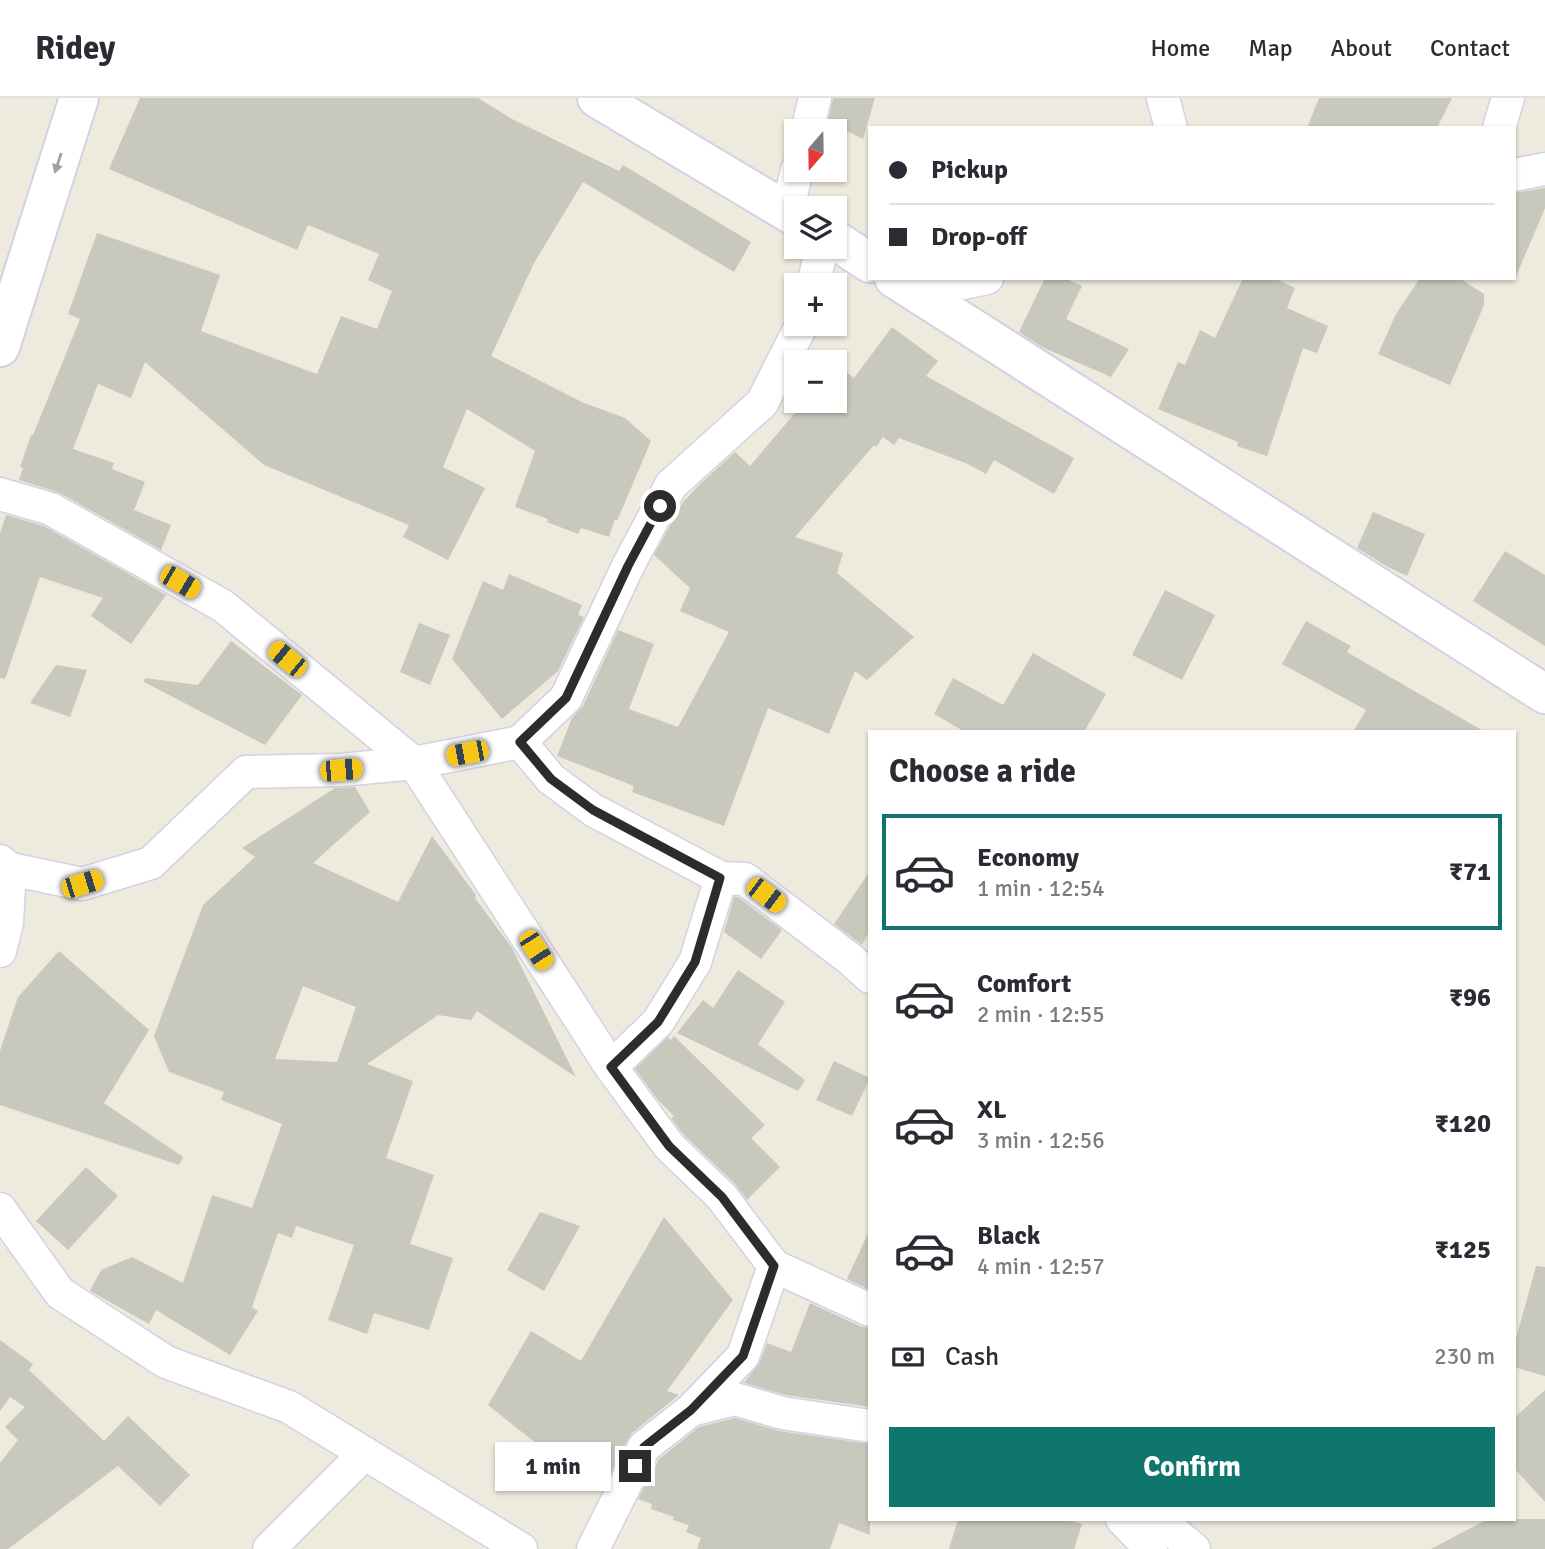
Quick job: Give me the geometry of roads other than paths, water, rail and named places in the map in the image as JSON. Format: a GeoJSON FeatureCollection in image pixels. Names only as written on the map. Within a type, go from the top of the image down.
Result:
{"type":"FeatureCollection","features":[{"type":"Feature","properties":{"kind":"main road"},"geometry":{"type":"LineString","coordinates":[[0,347],[79,98]]}},
{"type":"Feature","properties":{"kind":"main road"},"geometry":{"type":"LineString","coordinates":[[597,98],[784,209]]}},
{"type":"Feature","properties":{"kind":"main road"},"geometry":{"type":"LineString","coordinates":[[847,248],[868,262]]}},
{"type":"Feature","properties":{"kind":"main road"},"geometry":{"type":"LineString","coordinates":[[905,285],[1545,694]]}},
{"type":"Feature","properties":{"kind":"street"},"geometry":{"type":"LineString","coordinates":[[810,119],[815,98]]}},
{"type":"Feature","properties":{"kind":"street"},"geometry":{"type":"LineString","coordinates":[[1163,98],[1170,126]]}},
{"type":"Feature","properties":{"kind":"street"},"geometry":{"type":"LineString","coordinates":[[1500,126],[1508,98]]}},
{"type":"Feature","properties":{"kind":"street"},"geometry":{"type":"LineString","coordinates":[[1516,175],[1545,169]]}},
{"type":"Feature","properties":{"kind":"street"},"geometry":{"type":"LineString","coordinates":[[905,285],[964,280]]}},
{"type":"Feature","properties":{"kind":"street"},"geometry":{"type":"LineString","coordinates":[[0,950],[8,923],[5,865],[82,884],[151,863],[246,772],[341,770],[415,763],[520,742],[566,698],[628,566],[671,485],[762,403],[796,336]]}},
{"type":"Feature","properties":{"kind":"street"},"geometry":{"type":"LineString","coordinates":[[0,494],[51,509],[223,607],[415,763],[611,1067],[669,1146],[722,1197],[774,1266],[868,1309]]}},
{"type":"Feature","properties":{"kind":"street"},"geometry":{"type":"LineString","coordinates":[[520,742],[551,779],[593,810],[720,878],[745,879],[868,975]]}},
{"type":"Feature","properties":{"kind":"street"},"geometry":{"type":"LineString","coordinates":[[611,1067],[658,1022],[695,962],[720,878]]}},
{"type":"Feature","properties":{"kind":"street"},"geometry":{"type":"LineString","coordinates":[[0,1209],[60,1293],[166,1362],[289,1407],[521,1549]]}},
{"type":"Feature","properties":{"kind":"street"},"geometry":{"type":"LineString","coordinates":[[593,1549],[644,1447],[691,1410],[743,1356],[774,1266]]}},
{"type":"Feature","properties":{"kind":"street"},"geometry":{"type":"LineString","coordinates":[[691,1410],[735,1399],[782,1413],[868,1426]]}},
{"type":"Feature","properties":{"kind":"street"},"geometry":{"type":"LineString","coordinates":[[269,1549],[365,1453]]}},
{"type":"Feature","properties":{"kind":"street"},"geometry":{"type":"LineString","coordinates":[[1124,1521],[1152,1549]]}},
{"type":"Feature","properties":{"kind":"street"},"geometry":{"type":"LineString","coordinates":[[1160,1521],[1194,1549]]}}]}
